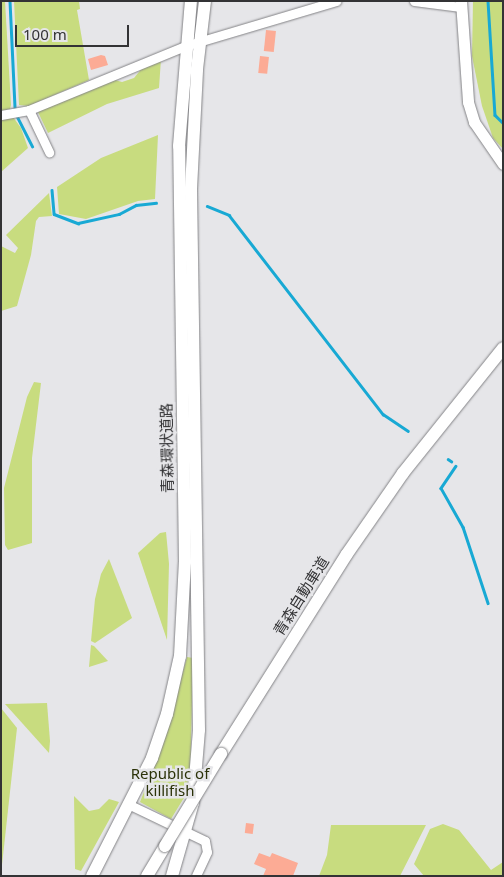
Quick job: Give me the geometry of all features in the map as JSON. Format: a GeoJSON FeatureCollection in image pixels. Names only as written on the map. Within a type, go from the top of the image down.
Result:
{"type":"FeatureCollection","features":[{"type":"Feature","properties":{"kind":"highway","name":"青森環状道路"},"geometry":{"type":"LineString","coordinates":[[92,876],[130,805],[167,714],[183,626],[186,562],[178,184],[185,46],[191,1]]}},
{"type":"Feature","properties":{"kind":"highway","name":"青森環状道路"},"geometry":{"type":"LineString","coordinates":[[172,876],[186,833],[197,774],[200,730],[191,189],[200,41],[205,1]]}},
{"type":"Feature","properties":{"kind":"highway","name":"青森自動車道"},"geometry":{"type":"LineString","coordinates":[[147,876],[221,754],[375,513],[453,408],[503,348]]}},
{"type":"Feature","properties":{"kind":"main road"},"geometry":{"type":"LineString","coordinates":[[461,4],[468,102],[474,122],[503,164]]}},
{"type":"Feature","properties":{"kind":"street"},"geometry":{"type":"LineString","coordinates":[[1,115],[29,110],[185,46],[336,1]]}},
{"type":"Feature","properties":{"kind":"street"},"geometry":{"type":"LineString","coordinates":[[414,1],[461,4]]}},
{"type":"Feature","properties":{"kind":"street"},"geometry":{"type":"LineString","coordinates":[[29,110],[49,152]]}},
{"type":"Feature","properties":{"kind":"street"},"geometry":{"type":"LineString","coordinates":[[130,805],[206,841],[208,846],[196,876]]}},
{"type":"Feature","properties":{"kind":"green space"},"geometry":{"type":"Polygon","coordinates":[[[1,1],[5,1],[11,105],[10,109],[1,111],[1,1]]]}},
{"type":"Feature","properties":{"kind":"green space"},"geometry":{"type":"Polygon","coordinates":[[[14,1],[79,1],[80,9],[77,10],[89,80],[29,106],[19,105],[14,1]]]}},
{"type":"Feature","properties":{"kind":"green space"},"geometry":{"type":"Polygon","coordinates":[[[473,1],[503,1],[503,149],[493,138],[482,106],[472,56],[473,1]]]}},
{"type":"Feature","properties":{"kind":"green space"},"geometry":{"type":"Polygon","coordinates":[[[161,59],[159,88],[107,104],[48,133],[38,112],[40,108],[108,78],[122,82],[134,78],[143,67],[161,59]]]}},
{"type":"Feature","properties":{"kind":"green space"},"geometry":{"type":"Polygon","coordinates":[[[13,117],[21,128],[28,148],[1,172],[1,118],[13,117]]]}},
{"type":"Feature","properties":{"kind":"green space"},"geometry":{"type":"Polygon","coordinates":[[[158,135],[155,199],[138,201],[86,219],[59,214],[57,187],[101,158],[158,135]]]}},
{"type":"Feature","properties":{"kind":"green space"},"geometry":{"type":"Polygon","coordinates":[[[49,193],[52,216],[39,217],[36,221],[31,255],[17,306],[1,311],[1,246],[15,253],[18,248],[6,235],[49,193]]]}},
{"type":"Feature","properties":{"kind":"green space"},"geometry":{"type":"Polygon","coordinates":[[[34,382],[41,383],[32,458],[32,543],[8,550],[5,545],[4,488],[27,397],[34,382]]]}},
{"type":"Feature","properties":{"kind":"green space"},"geometry":{"type":"Polygon","coordinates":[[[166,532],[169,564],[167,640],[138,553],[160,533],[166,532]]]}},
{"type":"Feature","properties":{"kind":"green space"},"geometry":{"type":"Polygon","coordinates":[[[109,559],[132,618],[95,643],[91,641],[95,599],[101,574],[109,559]]]}},
{"type":"Feature","properties":{"kind":"green space"},"geometry":{"type":"Polygon","coordinates":[[[91,645],[94,646],[108,661],[89,667],[91,645]]]}},
{"type":"Feature","properties":{"kind":"green space","name":"Republic of killifish"},"geometry":{"type":"Polygon","coordinates":[[[187,657],[193,658],[190,788],[171,819],[140,802],[161,749],[187,657]]]}},
{"type":"Feature","properties":{"kind":"green space"},"geometry":{"type":"Polygon","coordinates":[[[47,703],[50,741],[49,753],[5,704],[47,703]]]}},
{"type":"Feature","properties":{"kind":"green space"},"geometry":{"type":"Polygon","coordinates":[[[1,708],[17,728],[1,874],[1,708]]]}},
{"type":"Feature","properties":{"kind":"green space"},"geometry":{"type":"Polygon","coordinates":[[[74,796],[89,811],[99,809],[109,799],[119,802],[81,871],[75,869],[74,796]]]}},
{"type":"Feature","properties":{"kind":"green space"},"geometry":{"type":"Polygon","coordinates":[[[443,824],[459,830],[491,870],[503,862],[503,876],[424,876],[414,864],[430,829],[443,824]]]}},
{"type":"Feature","properties":{"kind":"green space"},"geometry":{"type":"Polygon","coordinates":[[[331,825],[426,825],[400,876],[319,876],[327,855],[331,825]]]}},
{"type":"Feature","properties":{"kind":"building"},"geometry":{"type":"Polygon","coordinates":[[[266,30],[276,31],[274,52],[264,51],[266,30]]]}},
{"type":"Feature","properties":{"kind":"building"},"geometry":{"type":"Polygon","coordinates":[[[101,55],[105,56],[108,65],[91,70],[88,59],[101,55]]]}},
{"type":"Feature","properties":{"kind":"building"},"geometry":{"type":"Polygon","coordinates":[[[260,56],[269,57],[267,74],[258,73],[260,56]]]}},
{"type":"Feature","properties":{"kind":"building"},"geometry":{"type":"Polygon","coordinates":[[[246,823],[254,824],[253,834],[245,833],[246,823]]]}},
{"type":"Feature","properties":{"kind":"building"},"geometry":{"type":"Polygon","coordinates":[[[259,853],[270,857],[272,853],[298,863],[293,876],[263,876],[266,869],[254,864],[259,853]]]}},
{"type":"Feature","properties":{"kind":"waterway"},"geometry":{"type":"LineString","coordinates":[[10,1],[15,109]]}},
{"type":"Feature","properties":{"kind":"waterway"},"geometry":{"type":"LineString","coordinates":[[488,1],[495,115],[503,123]]}},
{"type":"Feature","properties":{"kind":"waterway"},"geometry":{"type":"LineString","coordinates":[[17,116],[32,146]]}},
{"type":"Feature","properties":{"kind":"waterway"},"geometry":{"type":"LineString","coordinates":[[52,190],[54,214],[78,223],[119,214],[136,205],[156,203]]}},
{"type":"Feature","properties":{"kind":"waterway"},"geometry":{"type":"LineString","coordinates":[[207,206],[229,215],[383,414],[408,431]]}},
{"type":"Feature","properties":{"kind":"waterway"},"geometry":{"type":"LineString","coordinates":[[456,466],[441,488],[463,527],[488,603]]}}]}
